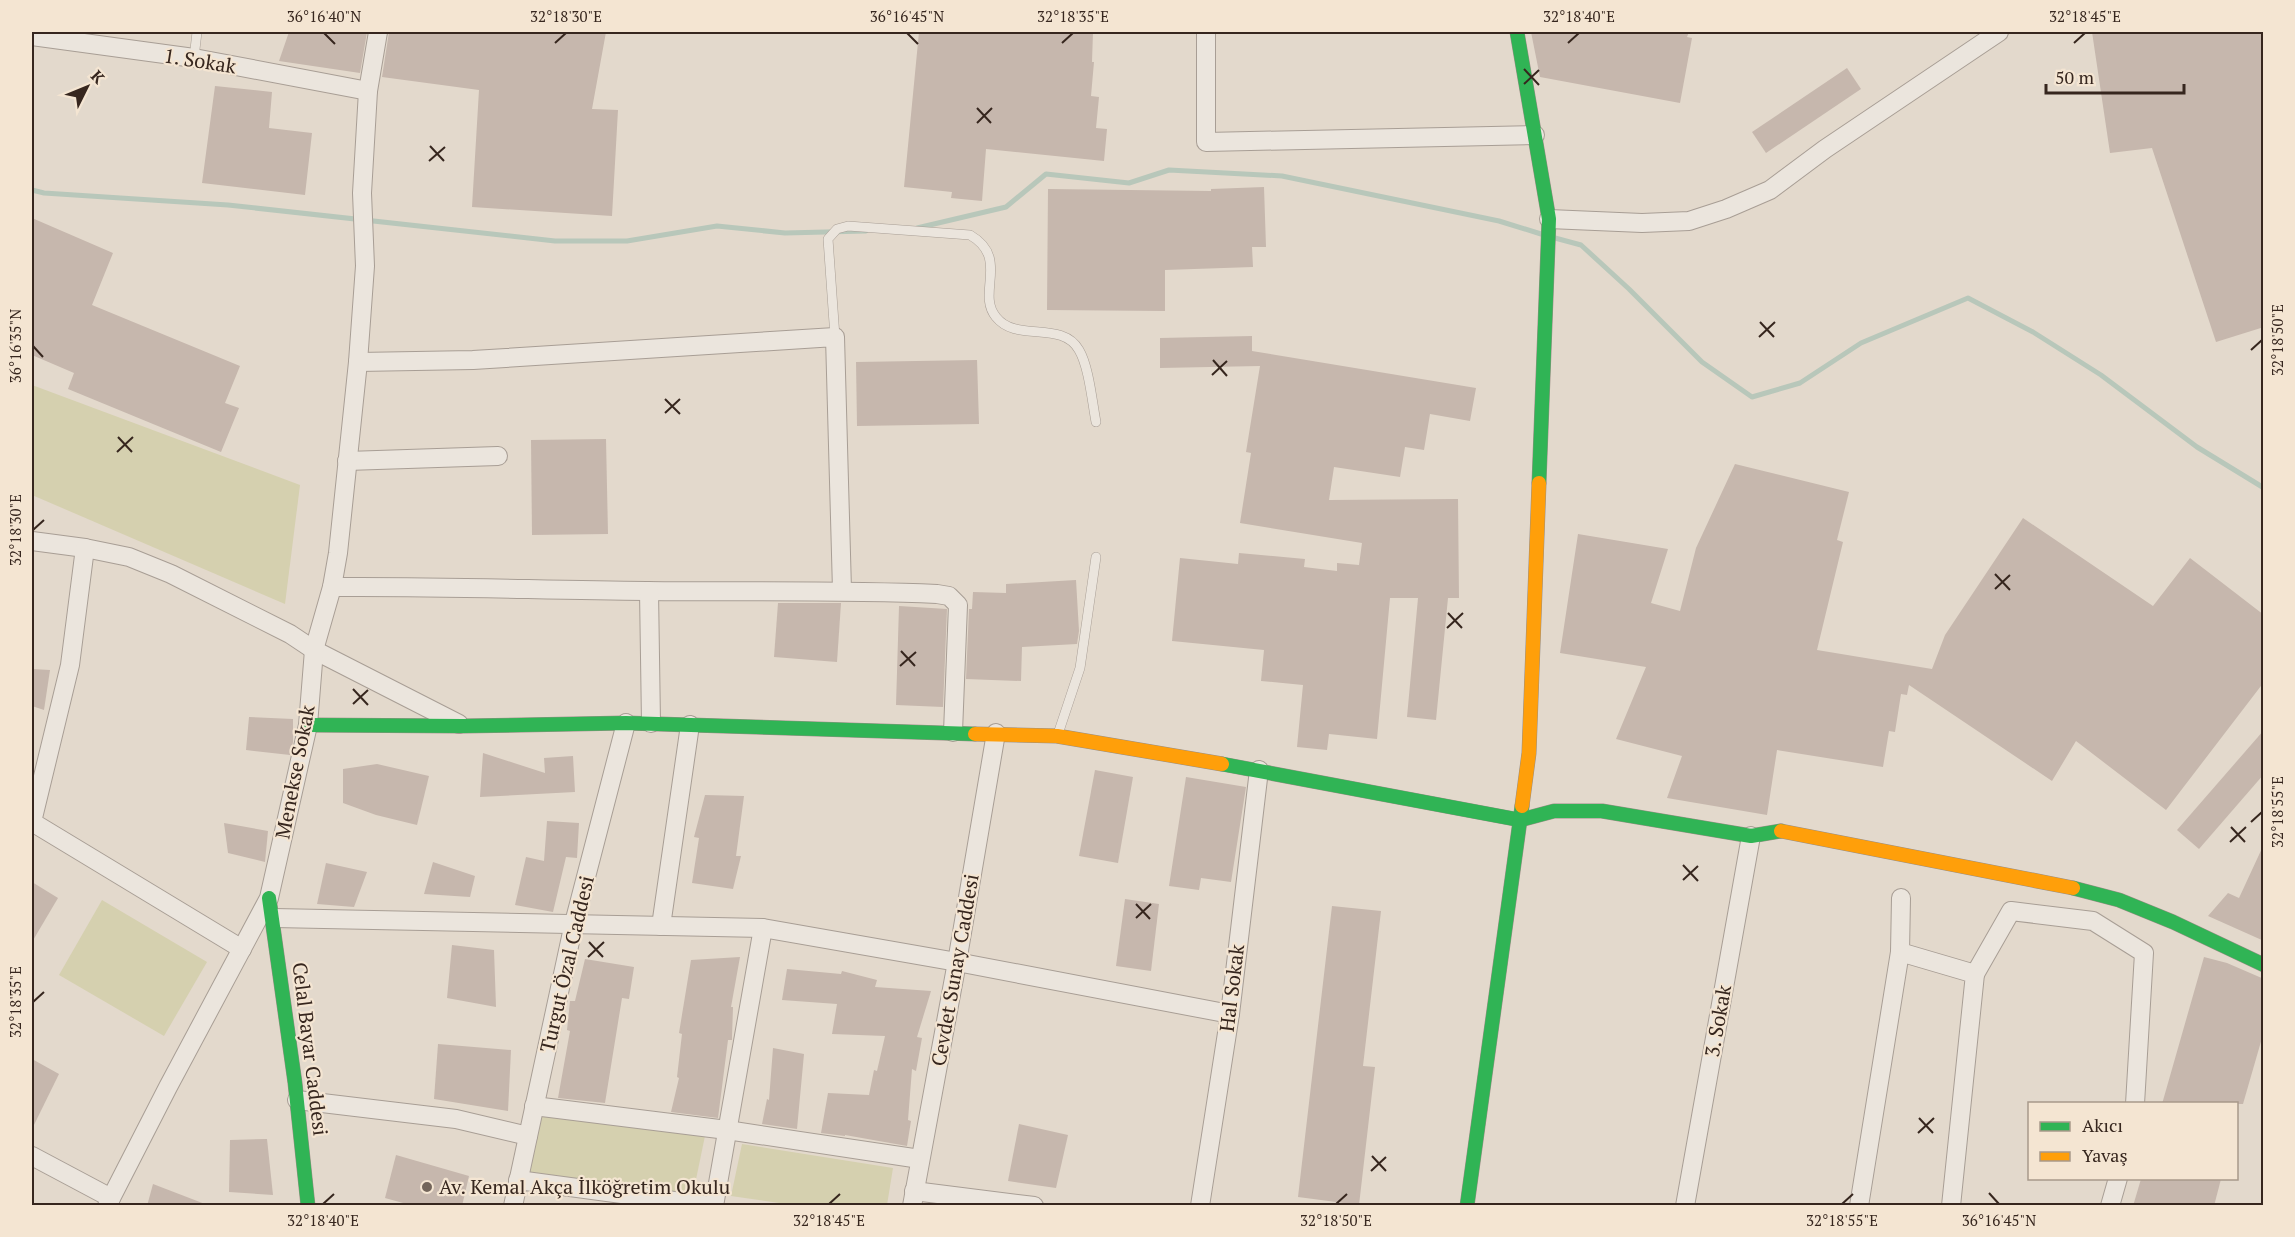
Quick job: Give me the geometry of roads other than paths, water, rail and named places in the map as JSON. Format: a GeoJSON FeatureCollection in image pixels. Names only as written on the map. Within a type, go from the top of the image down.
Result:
{"type":"FeatureCollection","features":[{"type":"Feature","properties":{"kind":"street","name":"Menekse Sokak"},"geometry":{"type":"LineString","coordinates":[[109,1202],[269,898],[308,725],[314,650],[332,587],[338,553],[358,362],[365,266],[362,193],[368,91],[378,32]]}},
{"type":"Feature","properties":{"kind":"street"},"geometry":{"type":"LineString","coordinates":[[1206,32],[1206,142],[1535,135]]}},
{"type":"Feature","properties":{"kind":"street"},"geometry":{"type":"LineString","coordinates":[[1467,1206],[1529,753],[1549,219],[1517,32]]}},
{"type":"Feature","properties":{"kind":"street"},"geometry":{"type":"LineString","coordinates":[[1549,219],[1642,223],[1689,221],[1726,209],[1770,190],[1825,149],[1999,32]]}},
{"type":"Feature","properties":{"kind":"street","name":"1. Sokak"},"geometry":{"type":"LineString","coordinates":[[32,36],[194,58],[368,91]]}},
{"type":"Feature","properties":{"kind":"street"},"geometry":{"type":"LineString","coordinates":[[358,362],[473,360],[835,338],[842,590]]}},
{"type":"Feature","properties":{"kind":"street"},"geometry":{"type":"LineString","coordinates":[[347,461],[498,456]]}},
{"type":"Feature","properties":{"kind":"street"},"geometry":{"type":"LineString","coordinates":[[32,541],[129,557],[171,573],[290,634],[314,650],[463,726]]}},
{"type":"Feature","properties":{"kind":"street"},"geometry":{"type":"LineString","coordinates":[[85,548],[70,665],[32,822],[242,949]]}},
{"type":"Feature","properties":{"kind":"street"},"geometry":{"type":"LineString","coordinates":[[332,587],[431,586],[649,591],[842,590],[949,596],[957,605],[952,732]]}},
{"type":"Feature","properties":{"kind":"street"},"geometry":{"type":"LineString","coordinates":[[649,591],[651,723]]}},
{"type":"Feature","properties":{"kind":"street","name":"Turgut Özal Caddesi"},"geometry":{"type":"LineString","coordinates":[[513,1206],[574,923],[626,723]]}},
{"type":"Feature","properties":{"kind":"street"},"geometry":{"type":"LineString","coordinates":[[308,725],[463,726],[651,723],[1057,736],[1259,770],[1520,820],[1554,811],[1602,811],[1751,836],[1779,831],[2049,882],[2120,900],[2264,965]]}},
{"type":"Feature","properties":{"kind":"street"},"geometry":{"type":"LineString","coordinates":[[661,926],[690,725]]}},
{"type":"Feature","properties":{"kind":"street","name":"Cevdet Sunay Caddesi"},"geometry":{"type":"LineString","coordinates":[[913,1198],[957,962],[996,733]]}},
{"type":"Feature","properties":{"kind":"street","name":"Hal Sokak"},"geometry":{"type":"LineString","coordinates":[[1200,1206],[1230,1014],[1259,770]]}},
{"type":"Feature","properties":{"kind":"street","name":"3. Sokak"},"geometry":{"type":"LineString","coordinates":[[1685,1206],[1751,836]]}},
{"type":"Feature","properties":{"kind":"street","name":"Celal Bayar Caddesi"},"geometry":{"type":"LineString","coordinates":[[269,898],[274,918],[308,1206]]}},
{"type":"Feature","properties":{"kind":"street"},"geometry":{"type":"LineString","coordinates":[[1859,1206],[1900,952],[1901,898]]}},
{"type":"Feature","properties":{"kind":"street"},"geometry":{"type":"LineString","coordinates":[[1951,1206],[1975,974],[2011,911],[2093,921],[2144,953],[2135,1102]]}},
{"type":"Feature","properties":{"kind":"street"},"geometry":{"type":"LineString","coordinates":[[274,918],[763,928],[1230,1014]]}},
{"type":"Feature","properties":{"kind":"street"},"geometry":{"type":"LineString","coordinates":[[518,1180],[712,1206],[763,928]]}},
{"type":"Feature","properties":{"kind":"street"},"geometry":{"type":"LineString","coordinates":[[1900,952],[1975,974]]}},
{"type":"Feature","properties":{"kind":"street"},"geometry":{"type":"LineString","coordinates":[[297,1100],[456,1119],[528,1136]]}},
{"type":"Feature","properties":{"kind":"street"},"geometry":{"type":"LineString","coordinates":[[534,1106],[727,1130],[920,1159]]}},
{"type":"Feature","properties":{"kind":"street"},"geometry":{"type":"LineString","coordinates":[[32,1156],[109,1202]]}},
{"type":"Feature","properties":{"kind":"street"},"geometry":{"type":"LineString","coordinates":[[2110,1206],[2118,1180]]}},
{"type":"Feature","properties":{"kind":"street"},"geometry":{"type":"LineString","coordinates":[[913,1198],[1029,1205]]}},
{"type":"Feature","properties":{"kind":"lane"},"geometry":{"type":"LineString","coordinates":[[194,58],[197,32]]}},
{"type":"Feature","properties":{"kind":"lane"},"geometry":{"type":"LineString","coordinates":[[835,338],[828,239],[837,228],[848,226],[970,235],[983,245],[991,261],[991,309],[999,321],[1013,329],[1062,336],[1076,345],[1083,360],[1096,422]]}},
{"type":"Feature","properties":{"kind":"lane"},"geometry":{"type":"LineString","coordinates":[[1057,736],[1080,668],[1096,557]]}},
{"type":"Feature","properties":{"kind":"waterway"},"geometry":{"type":"LineString","coordinates":[[917,228],[1006,207],[1046,174],[1129,183],[1169,170],[1282,176],[1499,221],[1541,234]]}},
{"type":"Feature","properties":{"kind":"waterway"},"geometry":{"type":"LineString","coordinates":[[32,190],[44,193],[228,205],[555,241],[627,241],[717,226],[785,233],[866,231]]}},
{"type":"Feature","properties":{"kind":"waterway"},"geometry":{"type":"LineString","coordinates":[[1555,238],[1581,245],[1702,362],[1752,397],[1800,383],[1861,343],[1968,298],[2033,332],[2101,375],[2197,447],[2264,488]]}},
{"type":"Feature","properties":{"kind":"place","name":"Av. Kemal Akça İlköğretim Okulu"},"geometry":{"type":"Point","coordinates":[427,1187]}}]}
